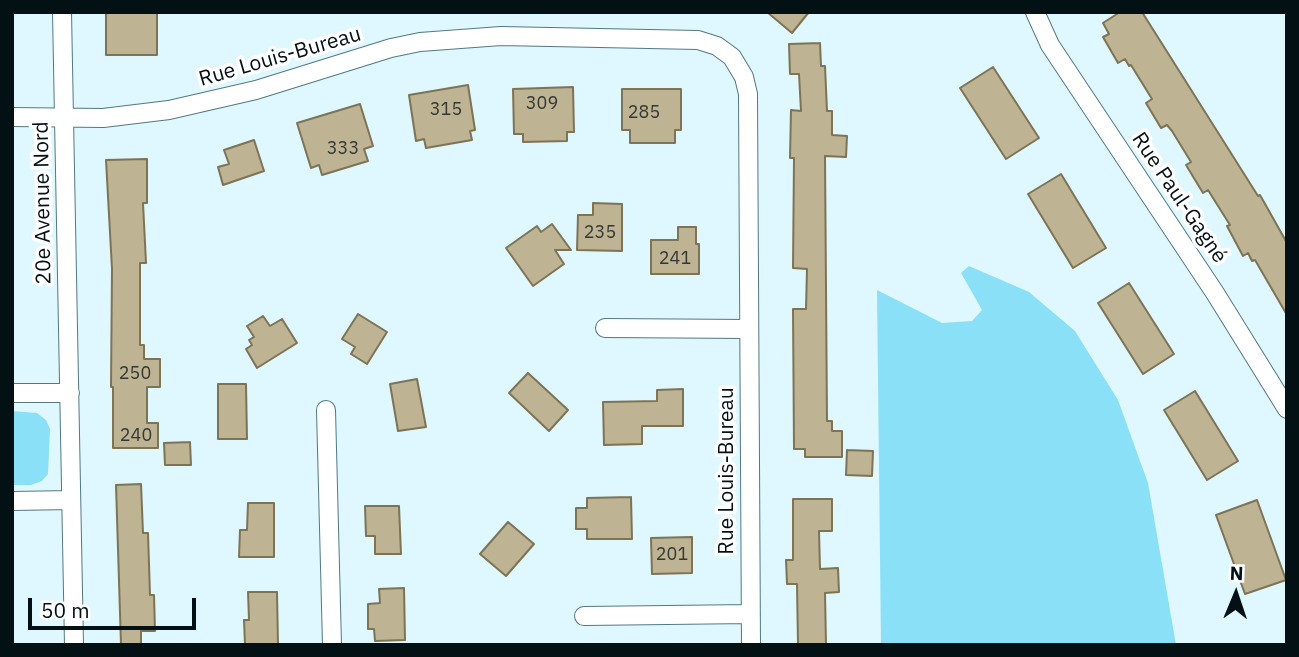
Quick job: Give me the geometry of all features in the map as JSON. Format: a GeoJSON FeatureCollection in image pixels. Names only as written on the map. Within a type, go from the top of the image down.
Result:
{"type":"FeatureCollection","features":[{"type":"Feature","properties":{"kind":"street","name":"20e Avenue Nord"},"geometry":{"type":"LineString","coordinates":[[62,12],[74,645]]}},
{"type":"Feature","properties":{"kind":"street","name":"Rue Paul-Gagné"},"geometry":{"type":"LineString","coordinates":[[1035,12],[1050,45],[1285,400]]}},
{"type":"Feature","properties":{"kind":"street","name":"Rue Louis-Bureau"},"geometry":{"type":"LineString","coordinates":[[12,117],[137,115],[209,102],[390,48],[420,42],[501,36],[698,40],[717,46],[732,57],[744,77],[748,94],[751,645]]}},
{"type":"Feature","properties":{"kind":"street"},"geometry":{"type":"LineString","coordinates":[[605,328],[748,329]]}},
{"type":"Feature","properties":{"kind":"street"},"geometry":{"type":"LineString","coordinates":[[12,393],[70,393]]}},
{"type":"Feature","properties":{"kind":"street"},"geometry":{"type":"LineString","coordinates":[[326,410],[332,645]]}},
{"type":"Feature","properties":{"kind":"street"},"geometry":{"type":"LineString","coordinates":[[12,501],[71,500]]}},
{"type":"Feature","properties":{"kind":"street"},"geometry":{"type":"LineString","coordinates":[[584,616],[750,614]]}},
{"type":"Feature","properties":{"kind":"shaded area"},"geometry":{"type":"Polygon","coordinates":[[[969,266],[1029,292],[1075,331],[1118,400],[1148,483],[1176,645],[881,645],[877,290],[942,323],[972,321],[982,310],[961,273],[969,266]]]}},
{"type":"Feature","properties":{"kind":"shaded area"},"geometry":{"type":"Polygon","coordinates":[[[12,411],[37,413],[46,420],[50,429],[48,474],[42,481],[31,485],[12,485],[12,411]]]}},
{"type":"Feature","properties":{"kind":"building"},"geometry":{"type":"Polygon","coordinates":[[[106,12],[157,12],[157,55],[106,55],[106,12]]]}},
{"type":"Feature","properties":{"kind":"building"},"geometry":{"type":"Polygon","coordinates":[[[767,12],[809,12],[792,33],[767,12]]]}},
{"type":"Feature","properties":{"kind":"building"},"geometry":{"type":"Polygon","coordinates":[[[1120,12],[1142,12],[1258,196],[1260,195],[1287,243],[1287,315],[1255,260],[1252,261],[1248,253],[1243,256],[1227,226],[1230,225],[1208,190],[1203,193],[1186,165],[1191,162],[1172,131],[1167,125],[1161,128],[1146,103],[1152,99],[1131,65],[1129,66],[1125,59],[1118,63],[1103,37],[1109,34],[1103,23],[1120,12]]]}},
{"type":"Feature","properties":{"kind":"building"},"geometry":{"type":"Polygon","coordinates":[[[820,43],[821,66],[825,66],[827,111],[832,111],[832,135],[847,136],[846,157],[825,156],[827,421],[832,421],[832,431],[842,431],[842,457],[805,457],[805,449],[794,449],[793,309],[806,309],[807,269],[793,268],[794,158],[790,158],[791,110],[801,111],[799,74],[790,74],[789,44],[820,43]]]}},
{"type":"Feature","properties":{"kind":"building"},"geometry":{"type":"Polygon","coordinates":[[[993,67],[1039,138],[1006,159],[960,88],[993,67]]]}},
{"type":"Feature","properties":{"kind":"building"},"geometry":{"type":"Polygon","coordinates":[[[468,85],[475,130],[470,131],[472,140],[426,148],[424,139],[416,141],[409,95],[468,85]]]}},
{"type":"Feature","properties":{"kind":"building"},"geometry":{"type":"Polygon","coordinates":[[[573,87],[574,132],[567,132],[567,141],[523,142],[523,134],[514,134],[513,89],[573,87]]]}},
{"type":"Feature","properties":{"kind":"building"},"geometry":{"type":"Polygon","coordinates":[[[622,89],[681,89],[681,130],[675,130],[675,143],[630,143],[630,130],[622,130],[622,89]]]}},
{"type":"Feature","properties":{"kind":"building"},"geometry":{"type":"Polygon","coordinates":[[[360,104],[373,146],[364,149],[368,161],[322,175],[319,165],[311,168],[297,123],[360,104]]]}},
{"type":"Feature","properties":{"kind":"building"},"geometry":{"type":"Polygon","coordinates":[[[254,140],[264,171],[223,185],[218,167],[229,164],[224,150],[254,140]]]}},
{"type":"Feature","properties":{"kind":"building"},"geometry":{"type":"Polygon","coordinates":[[[147,159],[147,203],[143,203],[146,263],[140,263],[140,345],[144,345],[144,359],[160,359],[160,387],[147,387],[147,423],[158,423],[158,448],[113,448],[112,269],[106,160],[147,159]]]}},
{"type":"Feature","properties":{"kind":"building"},"geometry":{"type":"Polygon","coordinates":[[[1061,174],[1106,248],[1073,268],[1028,194],[1061,174]]]}},
{"type":"Feature","properties":{"kind":"building"},"geometry":{"type":"Polygon","coordinates":[[[593,203],[622,204],[622,251],[577,250],[578,215],[593,215],[593,203]]]}},
{"type":"Feature","properties":{"kind":"building"},"geometry":{"type":"Polygon","coordinates":[[[552,224],[571,250],[555,250],[564,264],[533,286],[506,248],[537,226],[541,232],[552,224]]]}},
{"type":"Feature","properties":{"kind":"building"},"geometry":{"type":"Polygon","coordinates":[[[678,227],[696,227],[699,274],[651,274],[651,240],[678,240],[678,227]]]}},
{"type":"Feature","properties":{"kind":"building"},"geometry":{"type":"Polygon","coordinates":[[[1129,283],[1174,354],[1143,374],[1098,303],[1129,283]]]}},
{"type":"Feature","properties":{"kind":"building"},"geometry":{"type":"Polygon","coordinates":[[[358,314],[387,332],[367,364],[351,354],[355,347],[342,339],[358,314]]]}},
{"type":"Feature","properties":{"kind":"building"},"geometry":{"type":"Polygon","coordinates":[[[263,316],[270,326],[282,319],[297,343],[257,368],[246,349],[252,345],[249,340],[254,337],[247,326],[263,316]]]}},
{"type":"Feature","properties":{"kind":"building"},"geometry":{"type":"Polygon","coordinates":[[[528,373],[568,410],[549,431],[509,393],[528,373]]]}},
{"type":"Feature","properties":{"kind":"building"},"geometry":{"type":"Polygon","coordinates":[[[417,379],[426,427],[398,431],[390,384],[417,379]]]}},
{"type":"Feature","properties":{"kind":"building"},"geometry":{"type":"Polygon","coordinates":[[[218,384],[246,384],[247,439],[218,439],[218,384]]]}},
{"type":"Feature","properties":{"kind":"building"},"geometry":{"type":"Polygon","coordinates":[[[683,389],[683,426],[642,426],[642,444],[604,445],[603,402],[657,401],[657,390],[683,389]]]}},
{"type":"Feature","properties":{"kind":"building"},"geometry":{"type":"Polygon","coordinates":[[[1195,391],[1238,461],[1207,480],[1164,410],[1195,391]]]}},
{"type":"Feature","properties":{"kind":"building"},"geometry":{"type":"Polygon","coordinates":[[[190,442],[191,465],[165,465],[164,443],[190,442]]]}},
{"type":"Feature","properties":{"kind":"building"},"geometry":{"type":"Polygon","coordinates":[[[847,450],[873,451],[872,476],[846,475],[847,450]]]}},
{"type":"Feature","properties":{"kind":"building"},"geometry":{"type":"Polygon","coordinates":[[[141,484],[143,533],[148,533],[150,595],[154,595],[155,631],[141,631],[141,644],[121,645],[116,485],[141,484]]]}},
{"type":"Feature","properties":{"kind":"building"},"geometry":{"type":"Polygon","coordinates":[[[631,497],[632,539],[587,539],[587,529],[576,529],[576,508],[587,508],[587,498],[631,497]]]}},
{"type":"Feature","properties":{"kind":"building"},"geometry":{"type":"Polygon","coordinates":[[[793,499],[832,499],[832,531],[819,531],[820,569],[838,568],[839,592],[825,593],[826,645],[798,645],[797,584],[787,584],[786,560],[793,560],[793,499]]]}},
{"type":"Feature","properties":{"kind":"building"},"geometry":{"type":"Polygon","coordinates":[[[1257,500],[1286,580],[1245,594],[1216,515],[1257,500]]]}},
{"type":"Feature","properties":{"kind":"building"},"geometry":{"type":"Polygon","coordinates":[[[248,503],[274,503],[274,557],[239,557],[240,530],[247,530],[248,503]]]}},
{"type":"Feature","properties":{"kind":"building"},"geometry":{"type":"Polygon","coordinates":[[[365,506],[399,506],[401,554],[375,554],[375,536],[366,536],[365,506]]]}},
{"type":"Feature","properties":{"kind":"building"},"geometry":{"type":"Polygon","coordinates":[[[508,522],[534,544],[506,576],[480,554],[508,522]]]}},
{"type":"Feature","properties":{"kind":"building"},"geometry":{"type":"Polygon","coordinates":[[[692,537],[692,573],[652,574],[651,538],[692,537]]]}},
{"type":"Feature","properties":{"kind":"building"},"geometry":{"type":"Polygon","coordinates":[[[404,588],[405,640],[375,641],[374,629],[368,629],[368,604],[380,603],[379,589],[404,588]]]}},
{"type":"Feature","properties":{"kind":"building"},"geometry":{"type":"Polygon","coordinates":[[[248,592],[277,592],[278,645],[245,645],[244,620],[249,620],[248,592]]]}}]}
